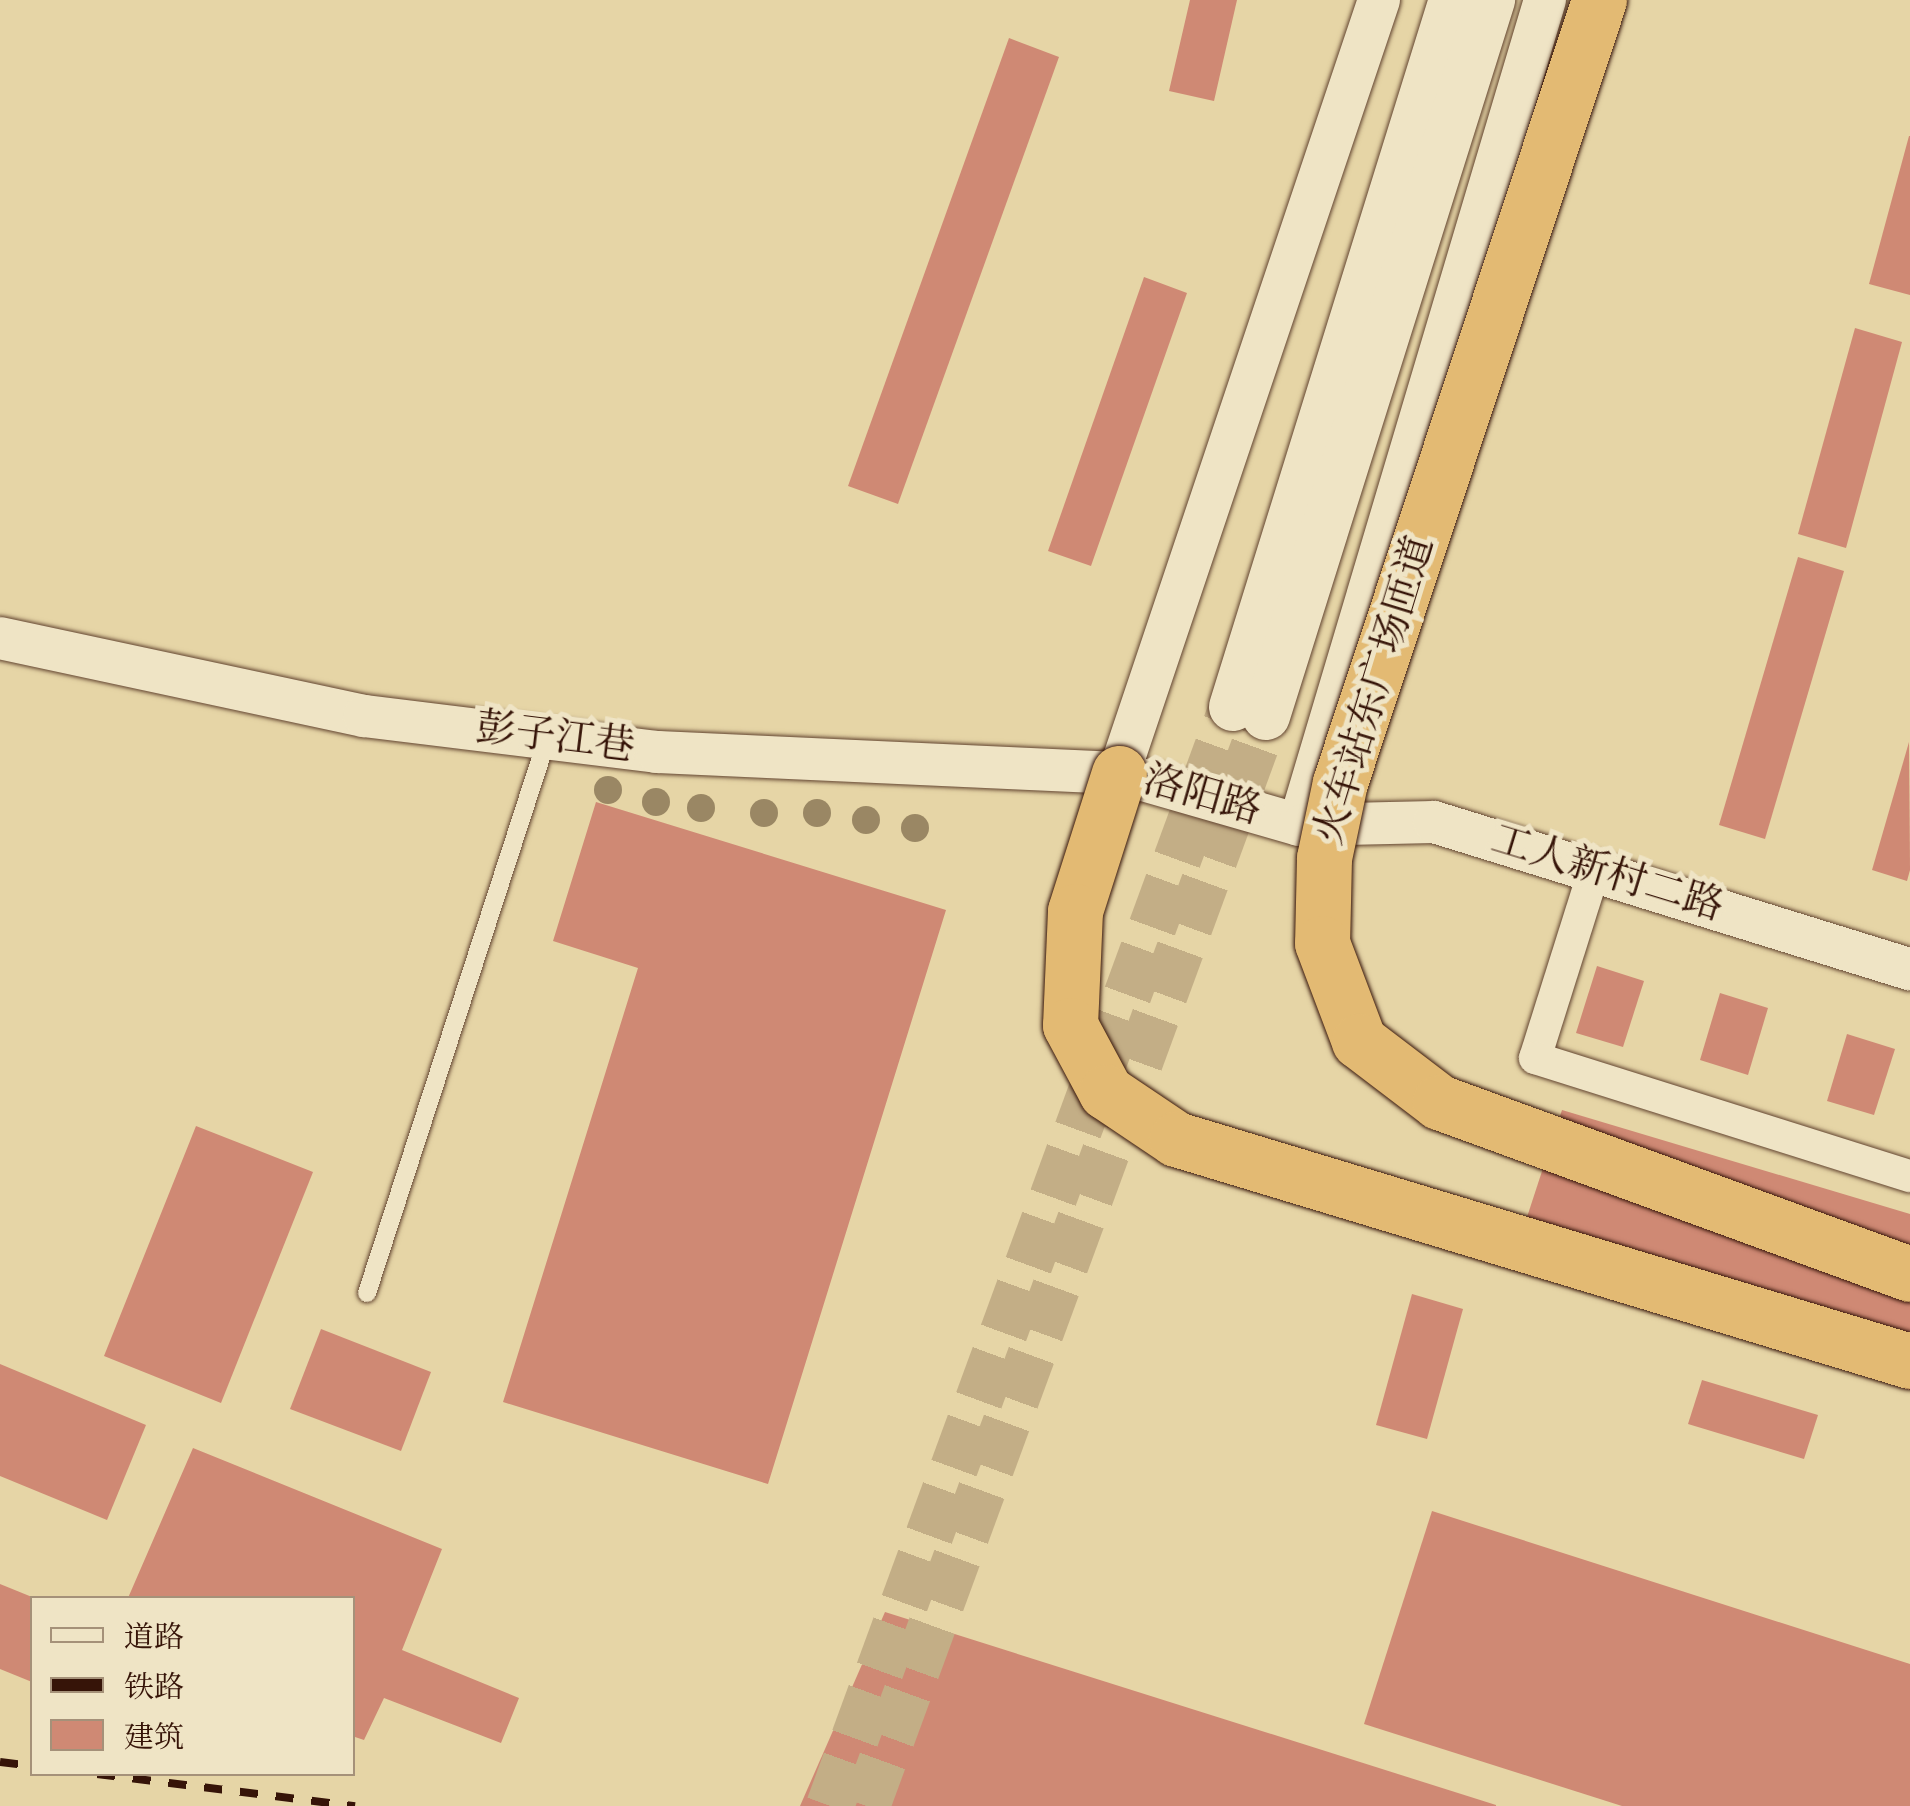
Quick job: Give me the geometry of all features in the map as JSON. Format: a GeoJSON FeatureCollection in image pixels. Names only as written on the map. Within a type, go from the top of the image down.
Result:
{"type":"FeatureCollection","features":[{"type":"Feature","properties":{"kind":"highway","name":"火车站东广场匝道"},"geometry":{"type":"LineString","coordinates":[[1599,0],[1340,782],[1324,858],[1322,943],[1359,1041],[1439,1102],[1910,1274]]}},
{"type":"Feature","properties":{"kind":"highway"},"geometry":{"type":"LineString","coordinates":[[1119,773],[1075,911],[1070,1025],[1106,1092],[1176,1139],[1910,1361]]}},
{"type":"Feature","properties":{"kind":"main road"},"geometry":{"type":"LineString","coordinates":[[1453,0],[1250,712],[1491,0]]}},
{"type":"Feature","properties":{"kind":"street","name":"洛阳路"},"geometry":{"type":"LineString","coordinates":[[1379,0],[1119,773],[1298,825],[1546,0]]}},
{"type":"Feature","properties":{"kind":"street","name":"彭子江巷"},"geometry":{"type":"LineString","coordinates":[[0,638],[364,716],[657,752],[1119,773]]}},
{"type":"Feature","properties":{"kind":"street","name":"工人新村二路"},"geometry":{"type":"LineString","coordinates":[[1298,825],[1434,822],[1910,969]]}},
{"type":"Feature","properties":{"kind":"street"},"geometry":{"type":"LineString","coordinates":[[1594,871],[1535,1058],[1910,1176]]}},
{"type":"Feature","properties":{"kind":"lane"},"geometry":{"type":"LineString","coordinates":[[368,1292],[548,738]]}},
{"type":"Feature","properties":{"kind":"building"},"geometry":{"type":"Polygon","coordinates":[[[1190,0],[1237,0],[1214,101],[1169,91],[1190,0]]]}},
{"type":"Feature","properties":{"kind":"building"},"geometry":{"type":"Polygon","coordinates":[[[1009,38],[1059,57],[898,504],[848,486],[1009,38]]]}},
{"type":"Feature","properties":{"kind":"building"},"geometry":{"type":"Polygon","coordinates":[[[1910,136],[1910,295],[1869,284],[1910,136]]]}},
{"type":"Feature","properties":{"kind":"building"},"geometry":{"type":"Polygon","coordinates":[[[1144,277],[1187,293],[1091,566],[1048,551],[1144,277]]]}},
{"type":"Feature","properties":{"kind":"building"},"geometry":{"type":"Polygon","coordinates":[[[1855,328],[1902,342],[1846,548],[1798,534],[1855,328]]]}},
{"type":"Feature","properties":{"kind":"building"},"geometry":{"type":"Polygon","coordinates":[[[1798,557],[1844,571],[1765,839],[1719,825],[1798,557]]]}},
{"type":"Feature","properties":{"kind":"building"},"geometry":{"type":"Polygon","coordinates":[[[1909,742],[1910,870],[1907,881],[1872,870],[1909,742]]]}},
{"type":"Feature","properties":{"kind":"building"},"geometry":{"type":"Polygon","coordinates":[[[596,802],[946,910],[768,1484],[503,1402],[638,968],[553,941],[596,802]]]}},
{"type":"Feature","properties":{"kind":"building"},"geometry":{"type":"Polygon","coordinates":[[[1597,966],[1644,981],[1623,1047],[1576,1033],[1597,966]]]}},
{"type":"Feature","properties":{"kind":"building"},"geometry":{"type":"Polygon","coordinates":[[[1720,993],[1768,1008],[1748,1075],[1700,1060],[1720,993]]]}},
{"type":"Feature","properties":{"kind":"building"},"geometry":{"type":"Polygon","coordinates":[[[1847,1034],[1895,1049],[1874,1115],[1827,1101],[1847,1034]]]}},
{"type":"Feature","properties":{"kind":"building"},"geometry":{"type":"Polygon","coordinates":[[[1562,1110],[1910,1214],[1910,1390],[1511,1266],[1562,1110]]]}},
{"type":"Feature","properties":{"kind":"building"},"geometry":{"type":"Polygon","coordinates":[[[196,1126],[313,1172],[221,1403],[104,1356],[196,1126]]]}},
{"type":"Feature","properties":{"kind":"building"},"geometry":{"type":"Polygon","coordinates":[[[1412,1294],[1463,1309],[1427,1439],[1376,1425],[1412,1294]]]}},
{"type":"Feature","properties":{"kind":"building"},"geometry":{"type":"Polygon","coordinates":[[[321,1329],[431,1372],[401,1451],[290,1409],[321,1329]]]}},
{"type":"Feature","properties":{"kind":"building"},"geometry":{"type":"Polygon","coordinates":[[[0,1364],[146,1425],[107,1520],[0,1476],[0,1364]]]}},
{"type":"Feature","properties":{"kind":"building"},"geometry":{"type":"Polygon","coordinates":[[[1702,1380],[1818,1415],[1804,1459],[1688,1424],[1702,1380]]]}},
{"type":"Feature","properties":{"kind":"building"},"geometry":{"type":"Polygon","coordinates":[[[193,1448],[442,1549],[402,1650],[519,1698],[501,1743],[384,1698],[364,1740],[355,1737],[355,1596],[129,1596],[193,1448]]]}},
{"type":"Feature","properties":{"kind":"building"},"geometry":{"type":"Polygon","coordinates":[[[1432,1511],[1910,1664],[1910,1806],[1622,1806],[1364,1724],[1432,1511]]]}},
{"type":"Feature","properties":{"kind":"building"},"geometry":{"type":"Polygon","coordinates":[[[0,1584],[30,1596],[30,1681],[0,1669],[0,1584]]]}},
{"type":"Feature","properties":{"kind":"building"},"geometry":{"type":"Polygon","coordinates":[[[885,1612],[1496,1805],[1496,1806],[800,1806],[885,1612]]]}},
{"type":"Feature","properties":{"kind":"tunnel"},"geometry":{"type":"LineString","coordinates":[[830,1806],[1233,707]]}},
{"type":"Feature","properties":{"kind":"tunnel"},"geometry":{"type":"LineString","coordinates":[[866,1806],[1266,716]]}},
{"type":"Feature","properties":{"kind":"railway"},"geometry":{"type":"LineString","coordinates":[[0,1762],[30,1766]]}},
{"type":"Feature","properties":{"kind":"railway"},"geometry":{"type":"LineString","coordinates":[[113,1776],[355,1806]]}}]}
